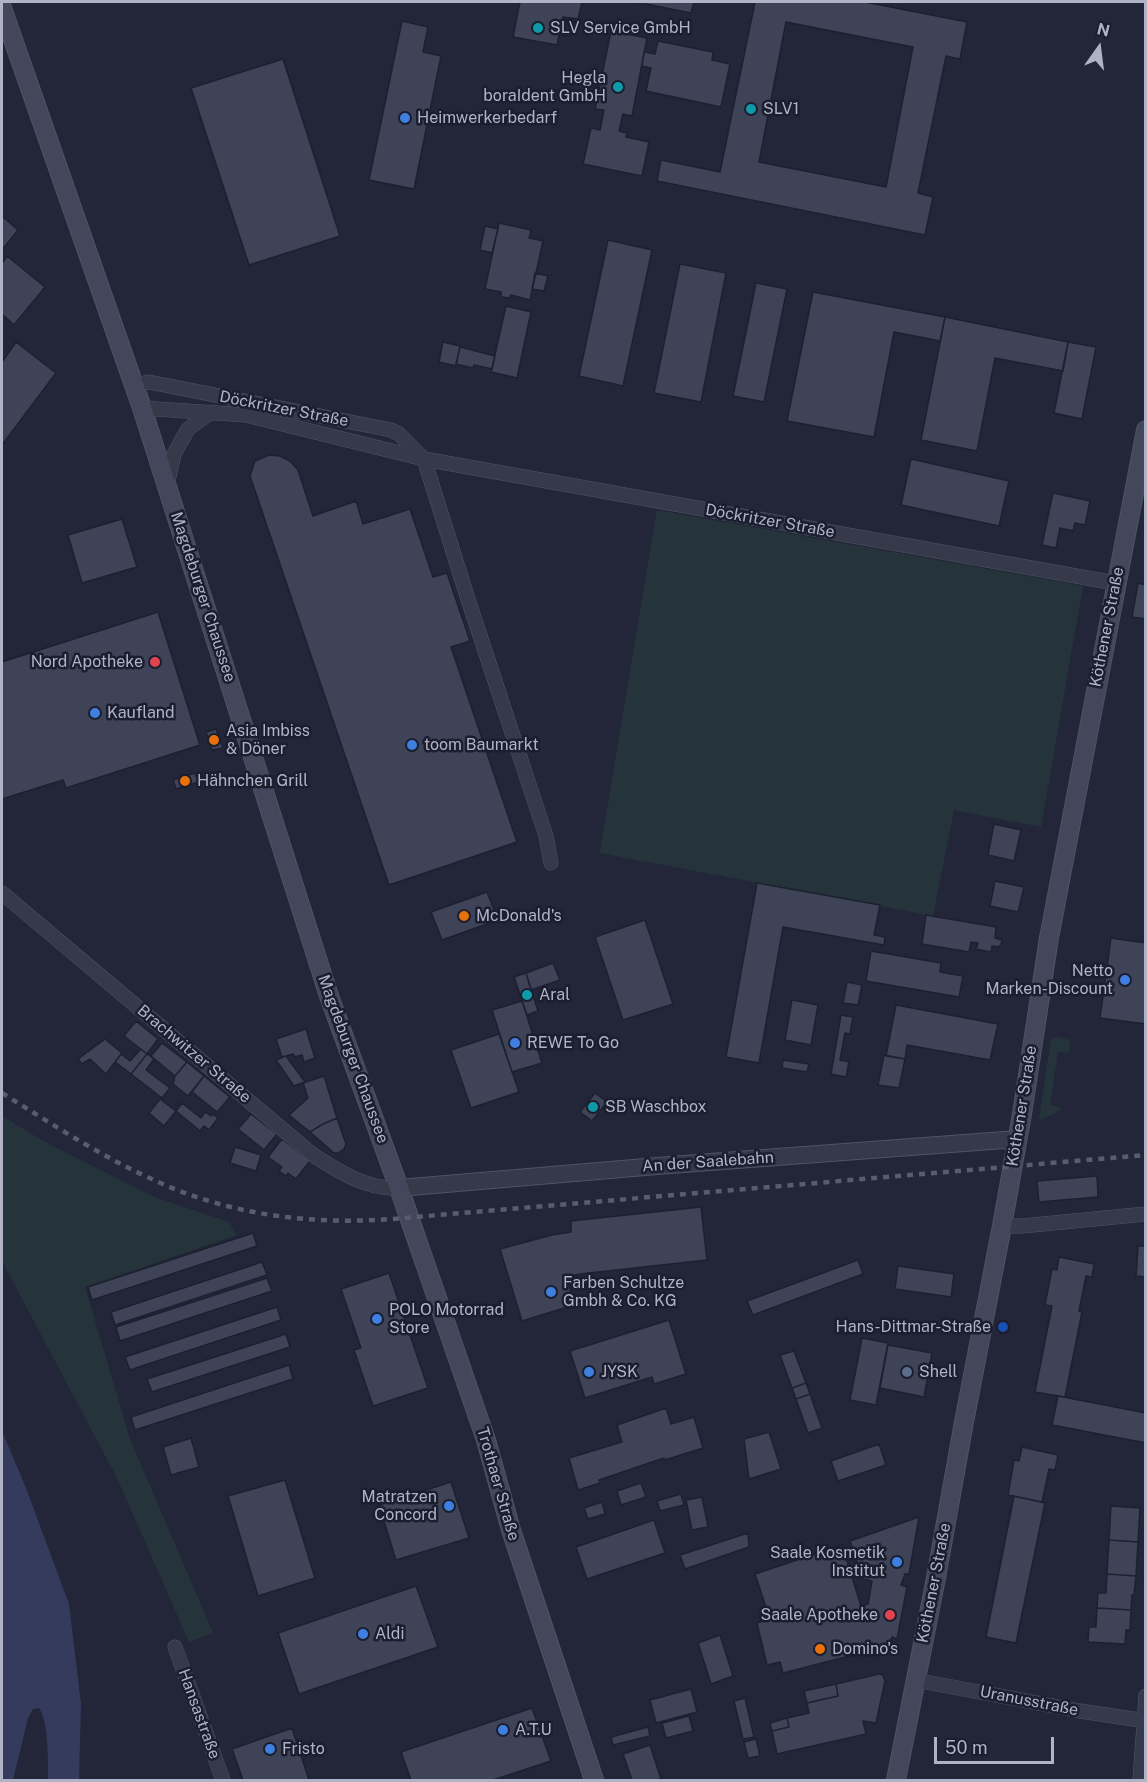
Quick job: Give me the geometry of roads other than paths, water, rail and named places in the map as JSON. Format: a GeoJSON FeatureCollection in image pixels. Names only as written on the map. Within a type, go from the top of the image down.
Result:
{"type":"FeatureCollection","features":[{"type":"Feature","properties":{"kind":"main road","name":"Magdeburger Chaussee"},"geometry":{"type":"LineString","coordinates":[[2,8],[135,385],[329,996],[399,1188]]}},
{"type":"Feature","properties":{"kind":"main road","name":"Köthener Straße"},"geometry":{"type":"LineString","coordinates":[[896,1780],[1002,1226],[1049,938],[1146,430]]}},
{"type":"Feature","properties":{"kind":"main road","name":"Trothaer Straße"},"geometry":{"type":"LineString","coordinates":[[399,1188],[486,1440],[511,1530],[594,1780]]}},
{"type":"Feature","properties":{"kind":"street","name":"Döckritzer Straße"},"geometry":{"type":"LineString","coordinates":[[135,385],[149,382],[391,430],[399,434],[424,459],[546,836],[550,863]]}},
{"type":"Feature","properties":{"kind":"street","name":"Döckritzer Straße"},"geometry":{"type":"LineString","coordinates":[[142,408],[246,416],[424,459],[1115,583]]}},
{"type":"Feature","properties":{"kind":"street","name":"Döckritzer Straße"},"geometry":{"type":"LineString","coordinates":[[167,485],[174,454],[183,437],[188,429],[210,413]]}},
{"type":"Feature","properties":{"kind":"street","name":"Brachwitzer Straße"},"geometry":{"type":"LineString","coordinates":[[2,893],[313,1155],[353,1179],[381,1188],[399,1188]]}},
{"type":"Feature","properties":{"kind":"street","name":"An der Saalebahn"},"geometry":{"type":"LineString","coordinates":[[399,1188],[1018,1139]]}},
{"type":"Feature","properties":{"kind":"street"},"geometry":{"type":"LineString","coordinates":[[1002,1226],[1146,1214]]}},
{"type":"Feature","properties":{"kind":"street","name":"Hansastraße"},"geometry":{"type":"LineString","coordinates":[[175,1647],[223,1780]]}},
{"type":"Feature","properties":{"kind":"street","name":"Uranusstraße"},"geometry":{"type":"LineString","coordinates":[[915,1680],[1144,1721]]}},
{"type":"Feature","properties":{"kind":"street"},"geometry":{"type":"LineString","coordinates":[[1140,1780],[1146,1696]]}},
{"type":"Feature","properties":{"kind":"water"},"geometry":{"type":"Polygon","coordinates":[[[2,1431],[69,1604],[81,1704],[79,1780],[48,1780],[45,1723],[39,1708],[33,1709],[28,1718],[13,1780],[2,1780],[2,1431]]]}},
{"type":"Feature","properties":{"kind":"railway"},"geometry":{"type":"LineString","coordinates":[[2,1093],[116,1161],[184,1193],[242,1210],[301,1219],[392,1219],[1146,1155]]}},
{"type":"Feature","properties":{"kind":"place","name":"SLV Service GmbH"},"geometry":{"type":"Point","coordinates":[538,28]}},
{"type":"Feature","properties":{"kind":"place","name":"Hegla boraIdent GmbH"},"geometry":{"type":"Point","coordinates":[618,87]}},
{"type":"Feature","properties":{"kind":"place","name":"SLV1"},"geometry":{"type":"Point","coordinates":[751,109]}},
{"type":"Feature","properties":{"kind":"place","name":"Heimwerkerbedarf"},"geometry":{"type":"Point","coordinates":[405,118]}},
{"type":"Feature","properties":{"kind":"place","name":"Nord Apotheke"},"geometry":{"type":"Point","coordinates":[155,662]}},
{"type":"Feature","properties":{"kind":"place","name":"Kaufland"},"geometry":{"type":"Point","coordinates":[95,713]}},
{"type":"Feature","properties":{"kind":"place","name":"Asia Imbiss & Döner"},"geometry":{"type":"Point","coordinates":[214,740]}},
{"type":"Feature","properties":{"kind":"place","name":"toom Baumarkt"},"geometry":{"type":"Point","coordinates":[412,745]}},
{"type":"Feature","properties":{"kind":"place","name":"Hähnchen Grill"},"geometry":{"type":"Point","coordinates":[185,781]}},
{"type":"Feature","properties":{"kind":"place","name":"McDonald's"},"geometry":{"type":"Point","coordinates":[464,916]}},
{"type":"Feature","properties":{"kind":"place","name":"Netto Marken-Discount"},"geometry":{"type":"Point","coordinates":[1125,980]}},
{"type":"Feature","properties":{"kind":"place","name":"Aral"},"geometry":{"type":"Point","coordinates":[527,995]}},
{"type":"Feature","properties":{"kind":"place","name":"REWE To Go"},"geometry":{"type":"Point","coordinates":[515,1043]}},
{"type":"Feature","properties":{"kind":"place","name":"SB Waschbox"},"geometry":{"type":"Point","coordinates":[593,1107]}},
{"type":"Feature","properties":{"kind":"place","name":"Farben Schultze Gmbh & Co. KG"},"geometry":{"type":"Point","coordinates":[551,1292]}},
{"type":"Feature","properties":{"kind":"place","name":"POLO Motorrad Store"},"geometry":{"type":"Point","coordinates":[377,1319]}},
{"type":"Feature","properties":{"kind":"place","name":"Hans-Dittmar-Straße"},"geometry":{"type":"Point","coordinates":[1003,1327]}},
{"type":"Feature","properties":{"kind":"place","name":"JYSK"},"geometry":{"type":"Point","coordinates":[589,1372]}},
{"type":"Feature","properties":{"kind":"place","name":"Shell"},"geometry":{"type":"Point","coordinates":[907,1372]}},
{"type":"Feature","properties":{"kind":"place","name":"Matratzen Concord"},"geometry":{"type":"Point","coordinates":[449,1506]}},
{"type":"Feature","properties":{"kind":"place","name":"Saale Kosmetik Institut"},"geometry":{"type":"Point","coordinates":[897,1562]}},
{"type":"Feature","properties":{"kind":"place","name":"Saale Apotheke"},"geometry":{"type":"Point","coordinates":[890,1615]}},
{"type":"Feature","properties":{"kind":"place","name":"Aldi"},"geometry":{"type":"Point","coordinates":[363,1634]}},
{"type":"Feature","properties":{"kind":"place","name":"Domino's"},"geometry":{"type":"Point","coordinates":[820,1649]}},
{"type":"Feature","properties":{"kind":"place","name":"A.T.U"},"geometry":{"type":"Point","coordinates":[503,1730]}},
{"type":"Feature","properties":{"kind":"place","name":"Fristo"},"geometry":{"type":"Point","coordinates":[270,1749]}}]}
